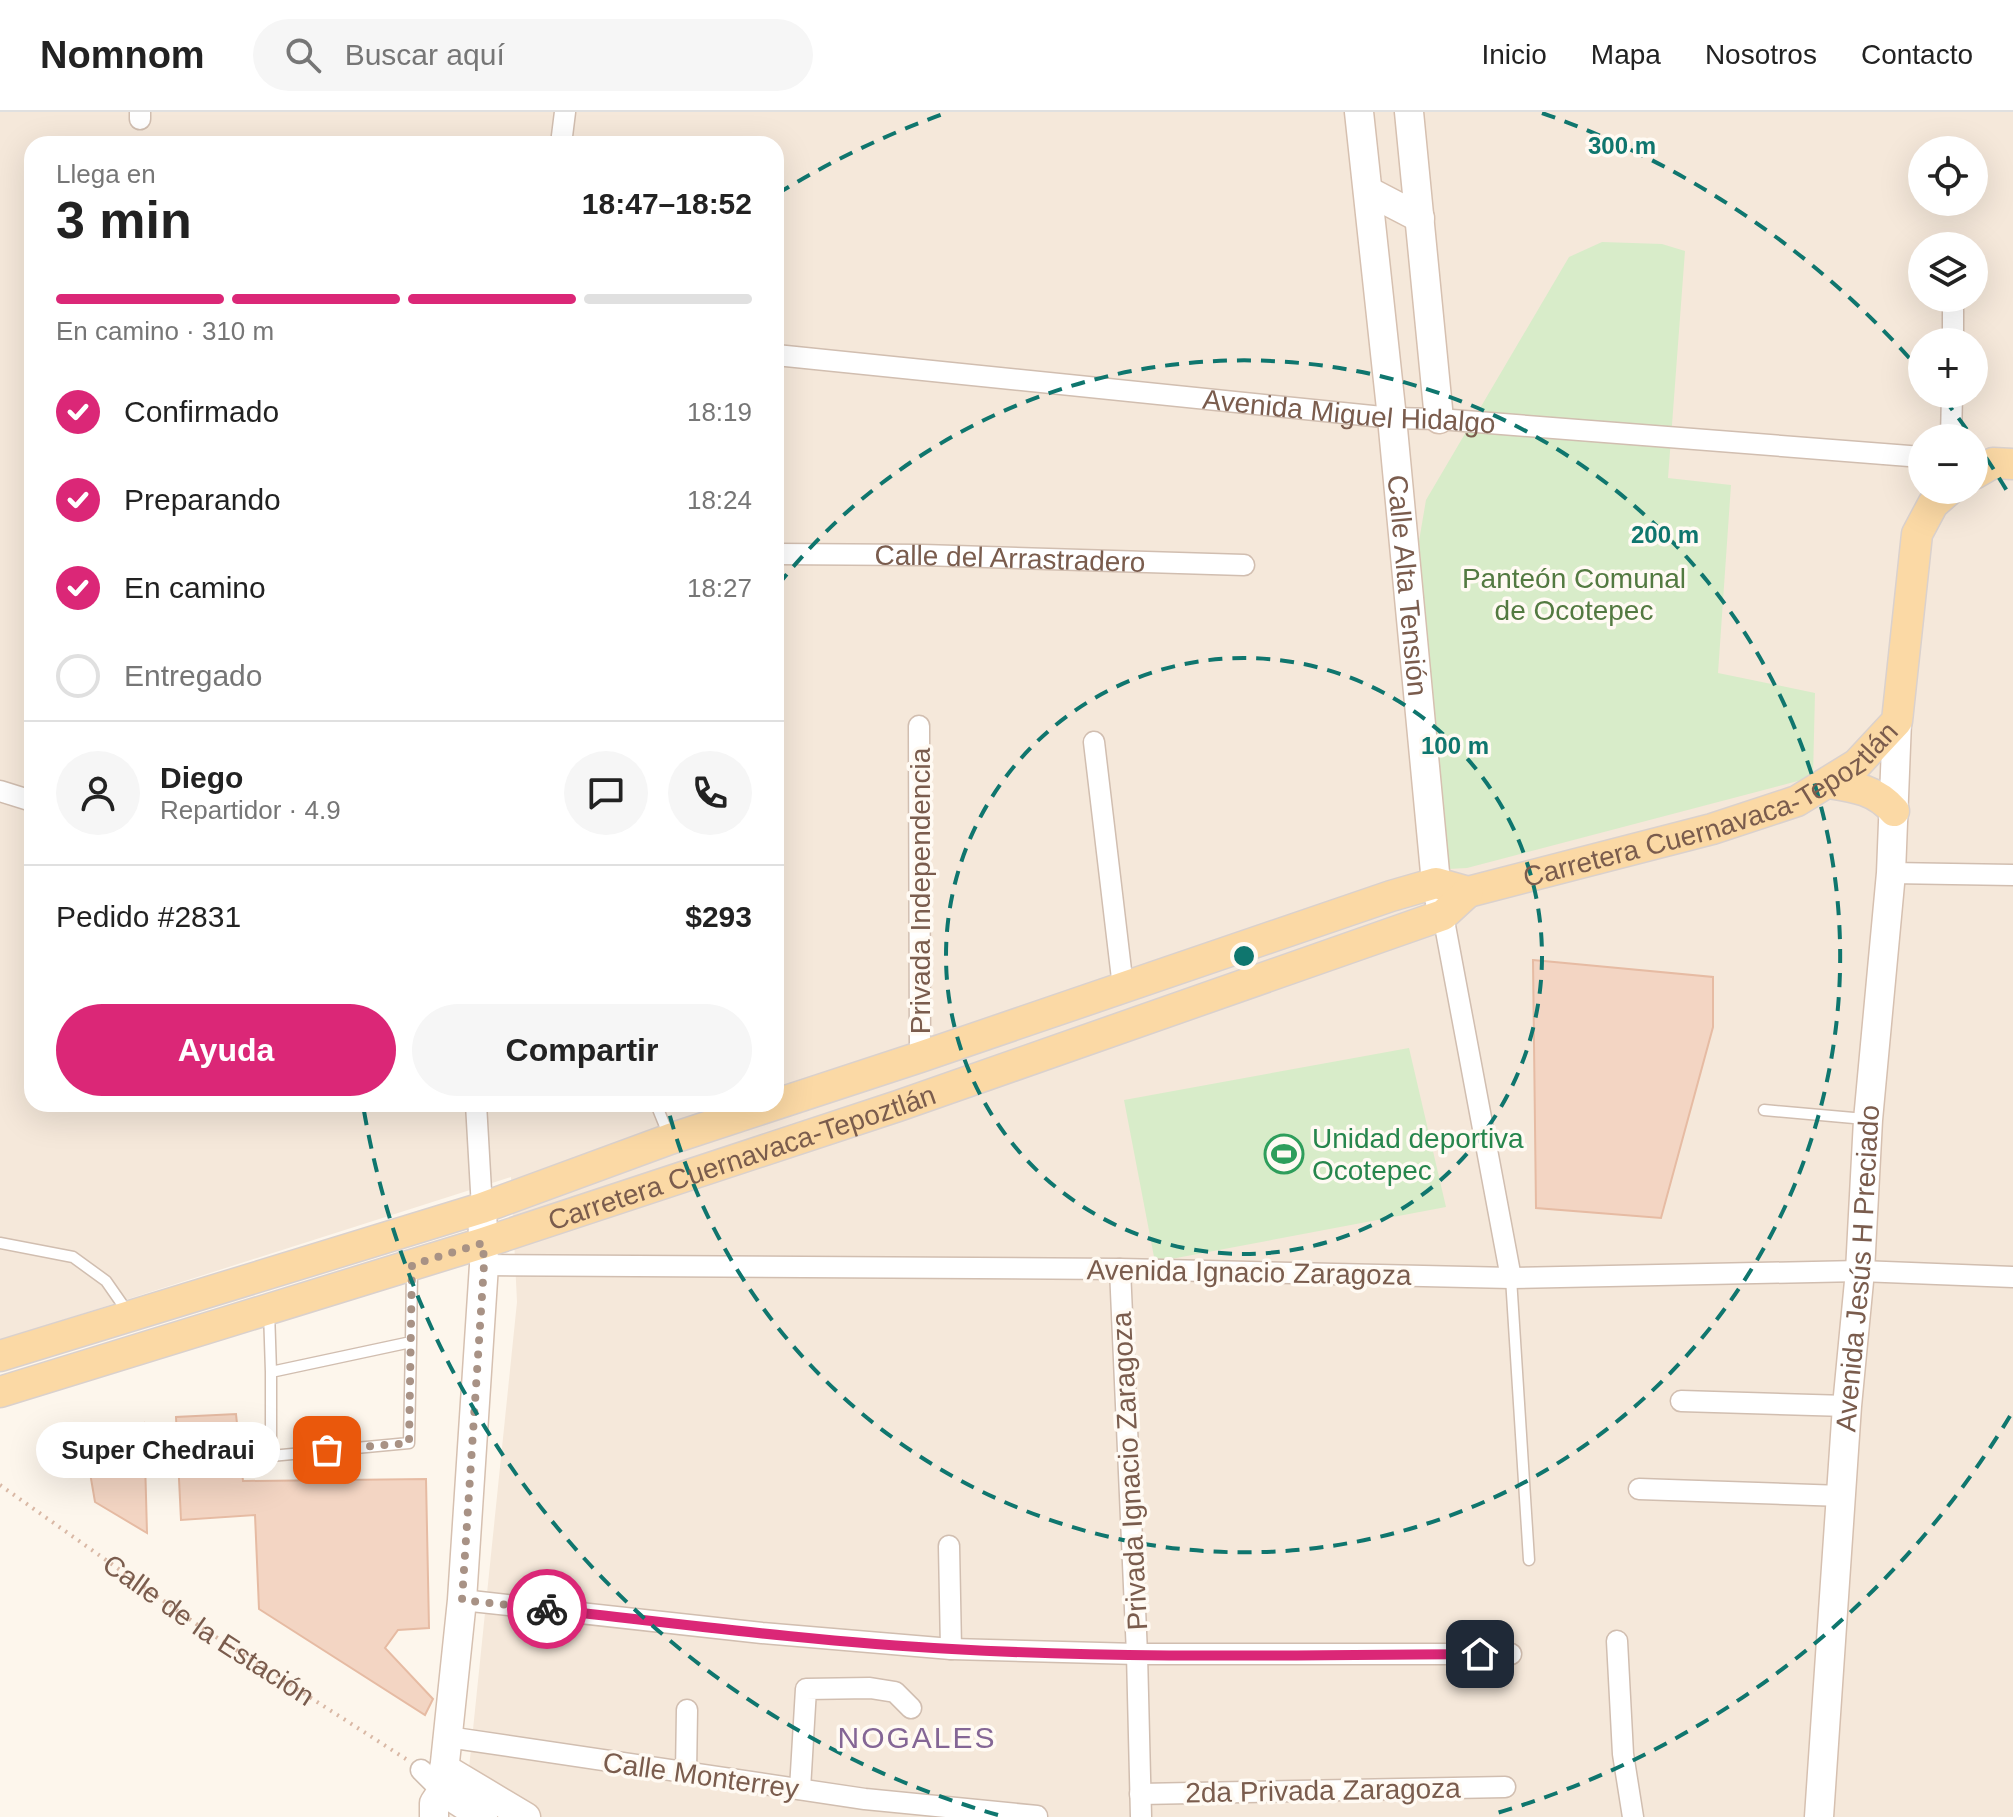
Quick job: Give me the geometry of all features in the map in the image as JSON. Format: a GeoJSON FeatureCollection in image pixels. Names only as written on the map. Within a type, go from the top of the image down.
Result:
{"type":"FeatureCollection","features":[{"type":"Feature","properties":{"kind":"main road","name":"Carretera Cuernavaca-Tepoztlán"},"geometry":{"type":"LineString","coordinates":[[0,1392],[412,1265],[484,1254],[1443,915],[1468,892],[1712,829],[1797,801],[1857,764],[1897,721],[1917,534],[1933,504]]}},
{"type":"Feature","properties":{"kind":"main road"},"geometry":{"type":"LineString","coordinates":[[1829,783],[1869,791],[1894,811]]}},
{"type":"Feature","properties":{"kind":"main road"},"geometry":{"type":"LineString","coordinates":[[1436,883],[1468,892]]}},
{"type":"Feature","properties":{"kind":"main road","name":"Carretera Cuernavaca-Tepoztlán"},"geometry":{"type":"LineString","coordinates":[[784,1102],[1436,883]]}},
{"type":"Feature","properties":{"kind":"main road","name":"Carretera Cuernavaca-Tepoztlán"},"geometry":{"type":"LineString","coordinates":[[0,1356],[482,1208],[752,1112]]}},
{"type":"Feature","properties":{"kind":"street"},"geometry":{"type":"LineString","coordinates":[[562,136],[565,112]]}},
{"type":"Feature","properties":{"kind":"street","name":"Calle Alta Tensión"},"geometry":{"type":"LineString","coordinates":[[1359,112],[1392,418],[1436,883],[1443,915]]}},
{"type":"Feature","properties":{"kind":"street"},"geometry":{"type":"LineString","coordinates":[[1409,112],[1439,419]]}},
{"type":"Feature","properties":{"kind":"street"},"geometry":{"type":"LineString","coordinates":[[1368,191],[1420,218]]}},
{"type":"Feature","properties":{"kind":"street","name":"Avenida Miguel Hidalgo"},"geometry":{"type":"LineString","coordinates":[[784,356],[1392,418],[1439,419],[1908,456]]}},
{"type":"Feature","properties":{"kind":"street","name":"Calle del Arrastradero"},"geometry":{"type":"LineString","coordinates":[[784,554],[1244,565]]}},
{"type":"Feature","properties":{"kind":"street","name":"Avenida Jesús H Preciado"},"geometry":{"type":"LineString","coordinates":[[1819,1817],[1847,1406],[1860,1271],[1868,1120],[1891,873],[1897,721]]}},
{"type":"Feature","properties":{"kind":"street","name":"Privada Independencia"},"geometry":{"type":"LineString","coordinates":[[919,726],[920,1057]]}},
{"type":"Feature","properties":{"kind":"street"},"geometry":{"type":"LineString","coordinates":[[1094,742],[1123,987]]}},
{"type":"Feature","properties":{"kind":"street"},"geometry":{"type":"LineString","coordinates":[[0,791],[24,798]]}},
{"type":"Feature","properties":{"kind":"street"},"geometry":{"type":"LineString","coordinates":[[1891,873],[2013,875]]}},
{"type":"Feature","properties":{"kind":"street"},"geometry":{"type":"LineString","coordinates":[[1443,915],[1511,1278]]}},
{"type":"Feature","properties":{"kind":"street"},"geometry":{"type":"LineString","coordinates":[[435,1786],[448,1737],[462,1600],[484,1254],[476,1112]]}},
{"type":"Feature","properties":{"kind":"street","name":"Avenida Ignacio Zaragoza"},"geometry":{"type":"LineString","coordinates":[[484,1254],[1511,1278],[1860,1271],[2013,1277]]}},
{"type":"Feature","properties":{"kind":"street","name":"Privada Ignacio Zaragoza"},"geometry":{"type":"LineString","coordinates":[[1120,1269],[1141,1817]]}},
{"type":"Feature","properties":{"kind":"street"},"geometry":{"type":"LineString","coordinates":[[1681,1401],[1847,1406]]}},
{"type":"Feature","properties":{"kind":"street"},"geometry":{"type":"LineString","coordinates":[[1639,1489],[1842,1496]]}},
{"type":"Feature","properties":{"kind":"street"},"geometry":{"type":"LineString","coordinates":[[949,1546],[951,1649]]}},
{"type":"Feature","properties":{"kind":"street"},"geometry":{"type":"LineString","coordinates":[[462,1600],[762,1633],[951,1649],[1137,1654],[1511,1654]]}},
{"type":"Feature","properties":{"kind":"street"},"geometry":{"type":"LineString","coordinates":[[1617,1641],[1623,1754],[1633,1817]]}},
{"type":"Feature","properties":{"kind":"street"},"geometry":{"type":"LineString","coordinates":[[800,1789],[806,1689],[870,1688],[895,1692],[911,1708]]}},
{"type":"Feature","properties":{"kind":"street"},"geometry":{"type":"LineString","coordinates":[[686,1773],[687,1710]]}},
{"type":"Feature","properties":{"kind":"street","name":"Calle Monterrey"},"geometry":{"type":"LineString","coordinates":[[448,1737],[800,1789],[864,1808],[1037,1816]]}},
{"type":"Feature","properties":{"kind":"street"},"geometry":{"type":"LineString","coordinates":[[435,1786],[483,1817]]}},
{"type":"Feature","properties":{"kind":"street"},"geometry":{"type":"LineString","coordinates":[[435,1786],[526,1817]]}},
{"type":"Feature","properties":{"kind":"street","name":"2da Privada Zaragoza"},"geometry":{"type":"LineString","coordinates":[[1140,1794],[1505,1787]]}},
{"type":"Feature","properties":{"kind":"lane"},"geometry":{"type":"LineString","coordinates":[[1764,1110],[1868,1120]]}},
{"type":"Feature","properties":{"kind":"lane"},"geometry":{"type":"LineString","coordinates":[[659,1112],[670,1139]]}},
{"type":"Feature","properties":{"kind":"lane"},"geometry":{"type":"LineString","coordinates":[[0,1243],[73,1257],[106,1281],[131,1316]]}},
{"type":"Feature","properties":{"kind":"lane"},"geometry":{"type":"LineString","coordinates":[[269,1309],[271,1456],[409,1443],[412,1265]]}},
{"type":"Feature","properties":{"kind":"lane"},"geometry":{"type":"LineString","coordinates":[[1511,1278],[1529,1560]]}},
{"type":"Feature","properties":{"kind":"lane"},"geometry":{"type":"LineString","coordinates":[[271,1372],[411,1342]]}},
{"type":"Feature","properties":{"kind":"path","name":"Calle de la Estación"},"geometry":{"type":"LineString","coordinates":[[0,1485],[202,1628],[435,1786]]}},
{"type":"Feature","properties":{"kind":"shaded area"},"geometry":{"type":"Polygon","coordinates":[[[0,112],[2013,112],[2013,1817],[464,1817],[517,1302],[511,1177],[0,1340],[0,112]]]}},
{"type":"Feature","properties":{"kind":"green space","name":"Panteón Comunal de Ocotepec"},"geometry":{"type":"Polygon","coordinates":[[[1602,242],[1662,244],[1685,251],[1668,478],[1731,485],[1718,673],[1815,693],[1813,777],[1467,868],[1448,869],[1419,541],[1426,500],[1569,257],[1602,242]]]}},
{"type":"Feature","properties":{"kind":"green space","name":"Unidad deportiva Ocotepec"},"geometry":{"type":"Polygon","coordinates":[[[1409,1048],[1446,1207],[1155,1262],[1124,1100],[1409,1048]]]}},
{"type":"Feature","properties":{"kind":"building"},"geometry":{"type":"Polygon","coordinates":[[[1533,960],[1713,977],[1713,1027],[1661,1218],[1536,1208],[1533,960]]]}},
{"type":"Feature","properties":{"kind":"building"},"geometry":{"type":"Polygon","coordinates":[[[236,1414],[243,1481],[426,1479],[429,1628],[398,1630],[385,1648],[433,1699],[425,1715],[259,1609],[255,1515],[181,1520],[176,1417],[236,1414]]]}},
{"type":"Feature","properties":{"kind":"building"},"geometry":{"type":"Polygon","coordinates":[[[144,1423],[147,1533],[95,1502],[84,1438],[144,1423]]]}},
{"type":"Feature","properties":{"kind":"way so far"},"geometry":{"type":"LineString","coordinates":[[327,1450],[409,1443],[412,1265],[483,1243],[462,1600],[547,1609]]}},
{"type":"Feature","properties":{"kind":"place","name":"Unidad deportiva Ocotepec"},"geometry":{"type":"Point","coordinates":[1284,1154]}},
{"type":"Feature","properties":{"kind":"place","name":"Super Chedraui"},"geometry":{"type":"Point","coordinates":[327,1450]}},
{"type":"Feature","properties":{"kind":"district","name":"NOGALES"},"geometry":{"type":"Point","coordinates":[917,1738]}},
{"type":"Feature","properties":{"kind":"route"},"geometry":{"type":"LineString","coordinates":[[547,1609],[762,1633],[951,1649],[1137,1654],[1480,1654]]}}]}
